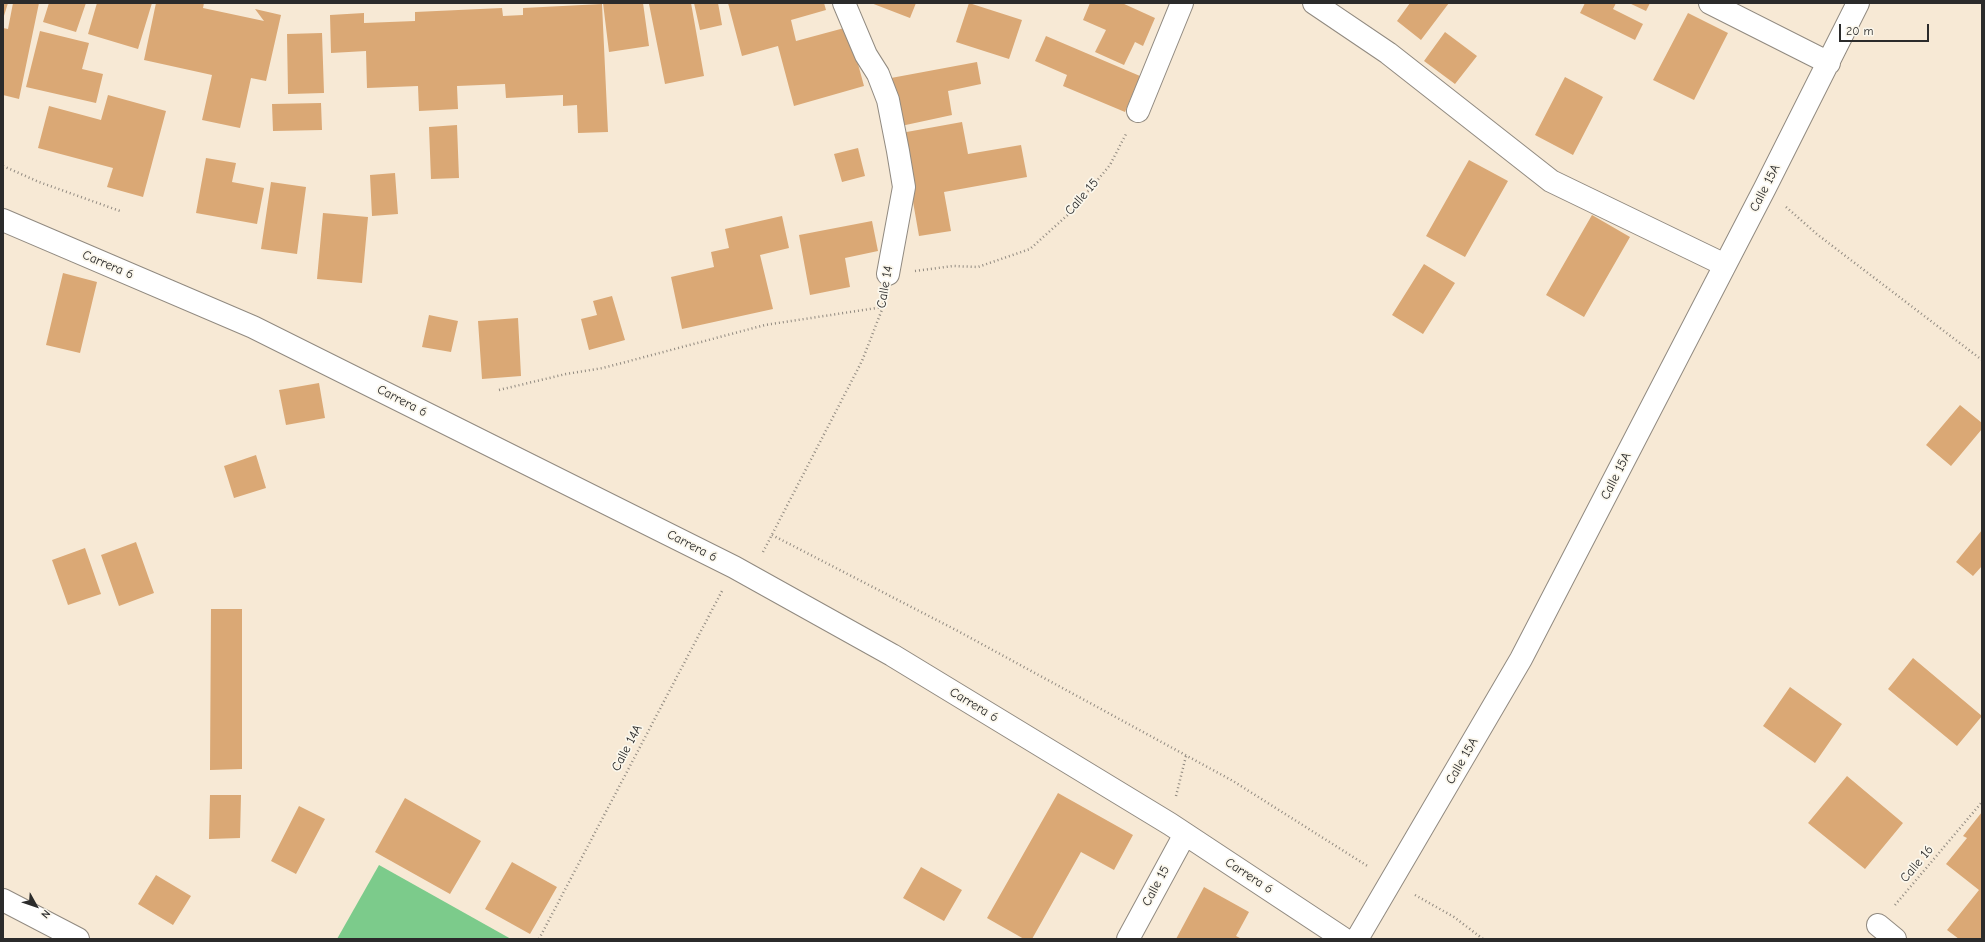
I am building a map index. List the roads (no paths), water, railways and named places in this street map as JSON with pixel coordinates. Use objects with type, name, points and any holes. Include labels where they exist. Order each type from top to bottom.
[{"type":"street","name":"Calle 14","points":[[844,3],[866,55],[878,74],[888,100],[904,187],[888,274]]},
{"type":"street","points":[[1138,111],[1182,3]]},
{"type":"street","points":[[1314,3],[1388,53],[1551,181],[1725,265]]},
{"type":"street","points":[[1710,3],[1829,63]]},
{"type":"street","name":"Calle 15A","points":[[1357,939],[1521,659],[1765,188],[1858,3]]},
{"type":"street","name":"Carrera 6","points":[[3,220],[253,327],[742,572],[892,655],[1177,829],[1344,939]]},
{"type":"street","name":"Calle 15","points":[[1128,939],[1177,829]]},
{"type":"street","points":[[3,900],[78,939]]},
{"type":"street","points":[[1878,925],[1895,939]]}]
